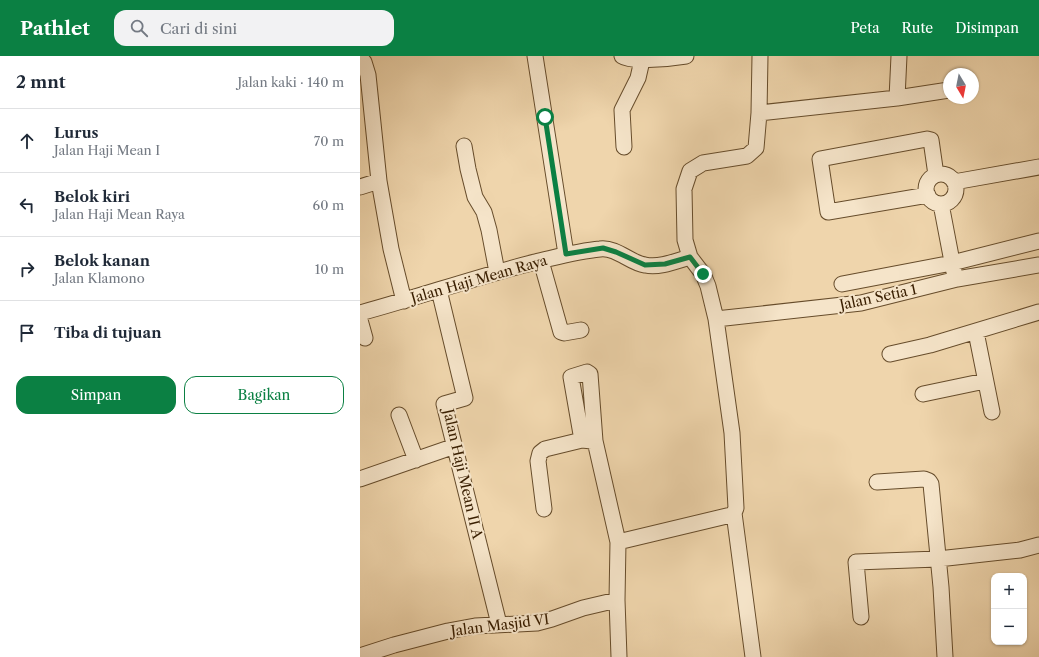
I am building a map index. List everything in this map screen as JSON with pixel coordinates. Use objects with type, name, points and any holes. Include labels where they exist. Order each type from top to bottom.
[{"type":"street","points":[[535,56],[566,254]]},
{"type":"street","points":[[622,56],[625,58],[686,56]]},
{"type":"street","points":[[754,657],[734,513],[736,502],[732,433],[716,319],[708,286],[703,274],[690,257],[685,240],[684,189],[690,171],[703,163],[747,156],[756,148],[759,114],[760,56]]},
{"type":"street","points":[[897,98],[899,56]]},
{"type":"street","points":[[624,147],[621,116],[622,110],[638,78],[643,58]]},
{"type":"street","points":[[362,59],[368,76],[379,181],[391,250],[404,301]]},
{"type":"street","points":[[759,114],[897,98],[943,91]]},
{"type":"street","points":[[928,195],[828,212],[820,159],[927,139],[931,140],[936,175]]},
{"type":"street","points":[[464,146],[475,197],[484,212],[489,230],[497,272]]},
{"type":"street","points":[[954,182],[1039,167]]},
{"type":"street","points":[[936,175],[946,175],[954,182],[956,189],[954,197],[948,202],[941,204],[935,202],[928,195],[926,189],[928,183],[931,178],[936,175]]},
{"type":"street","points":[[360,187],[379,181]]},
{"type":"street","points":[[941,204],[953,270],[957,279]]},
{"type":"street","points":[[842,284],[952,263],[1039,241]]},
{"type":"street","name":"Jalan Haji Mean Raya","points":[[360,313],[497,272],[566,254],[603,248],[645,265],[665,264],[690,257]]},
{"type":"street","points":[[541,261],[561,332],[564,333],[581,330]]},
{"type":"street","name":"Jalan Setia 1","points":[[716,319],[861,303],[957,279],[1039,265]]},
{"type":"street","name":"Jalan Haji Mean II A","points":[[439,290],[465,398],[444,404],[499,624]]},
{"type":"street","points":[[890,354],[930,345],[1038,314]]},
{"type":"street","points":[[360,320],[365,338]]},
{"type":"street","points":[[976,332],[992,412]]},
{"type":"street","points":[[923,394],[985,381]]},
{"type":"street","points":[[399,415],[416,460]]},
{"type":"street","points":[[544,509],[538,461],[540,453],[545,449],[589,440],[618,542],[617,600],[619,657]]},
{"type":"street","points":[[360,479],[455,446]]},
{"type":"street","points":[[877,482],[924,479],[929,481],[931,484],[945,657]]},
{"type":"street","points":[[618,542],[731,515],[734,513]]},
{"type":"street","points":[[861,617],[856,562],[938,559],[1020,550],[1039,546]]},
{"type":"street","name":"Jalan Masjid VI","points":[[360,656],[396,651],[448,631],[499,624],[537,622],[552,619],[583,608],[617,600]]},
{"type":"route","points":[[545,117],[566,254],[603,248],[645,265],[665,264],[690,257],[703,274]]}]
